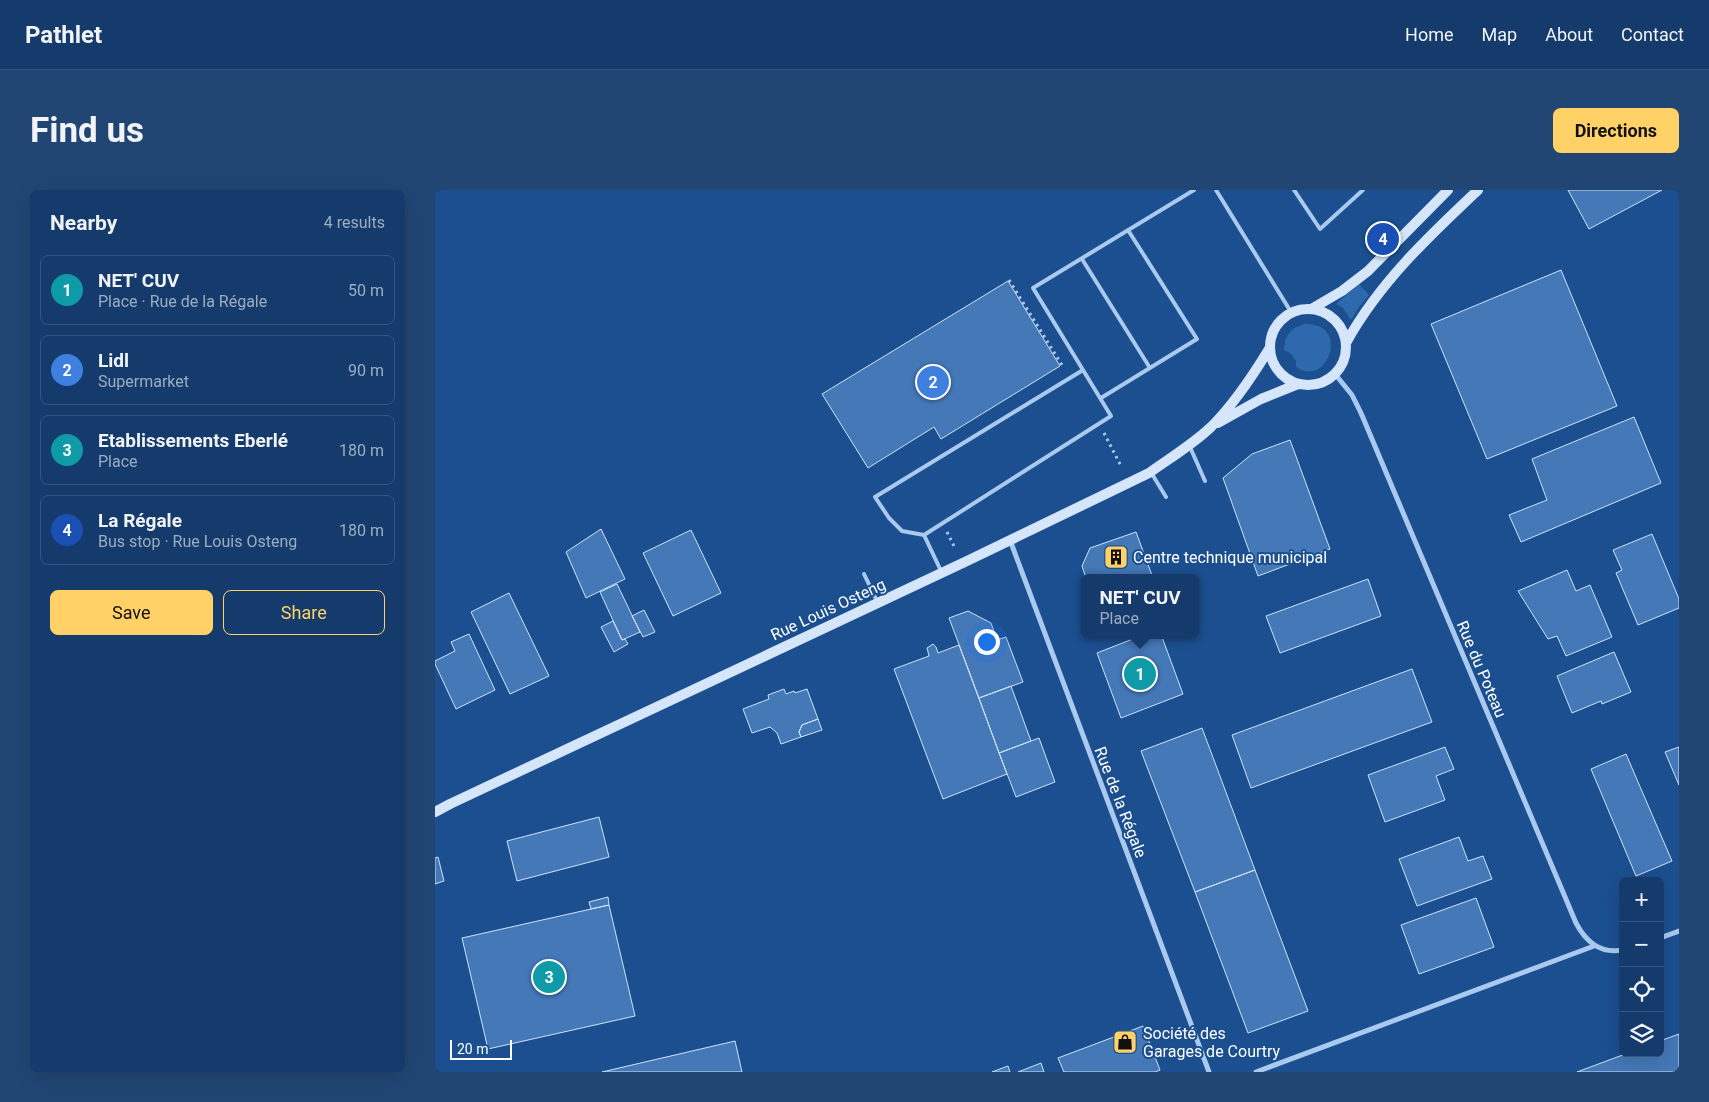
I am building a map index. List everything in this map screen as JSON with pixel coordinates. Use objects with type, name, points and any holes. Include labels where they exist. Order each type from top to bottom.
[{"type":"street","points":[[1313,308],[1342,291],[1367,271],[1449,190]]},
{"type":"street","points":[[1346,343],[1365,310],[1383,286],[1478,190]]},
{"type":"street","points":[[1302,308],[1313,308],[1325,312],[1335,319],[1341,328],[1346,343],[1346,351],[1343,364],[1335,374],[1324,382],[1311,385],[1298,384],[1287,379],[1278,371],[1272,361],[1269,349],[1270,337],[1274,327],[1281,318],[1302,308]]},
{"type":"street","name":"Rue Louis Osteng","points":[[1211,427],[1248,383],[1269,349]]},
{"type":"street","name":"Rue du Poteau","points":[[1335,374],[1352,395],[1361,412],[1576,924],[1586,940],[1594,946]]},
{"type":"street","name":"Rue Louis Osteng","points":[[435,812],[1151,472],[1211,427],[1261,399],[1298,384]]},
{"type":"street","name":"Rue de la Régale","points":[[1010,540],[1209,1072]]},
{"type":"street","name":"Rue Louis Osteng","points":[[435,807],[450,804]]},
{"type":"street","points":[[1664,937],[1679,931]]},
{"type":"street","points":[[1256,1072],[1594,946],[1609,950],[1619,950]]},
{"type":"lane","points":[[1083,370],[875,497],[889,518],[901,531],[924,535],[1111,416],[1101,398],[1033,288],[1194,190]]},
{"type":"lane","points":[[1217,190],[1291,312]]},
{"type":"lane","points":[[1294,190],[1319,230],[1363,190]]},
{"type":"lane","points":[[1101,398],[1197,339],[1128,230]]},
{"type":"lane","points":[[1082,259],[1150,368]]},
{"type":"lane","points":[[1189,445],[1205,481]]},
{"type":"lane","points":[[1151,472],[1165,497]]},
{"type":"lane","points":[[924,535],[942,572]]},
{"type":"lane","points":[[864,574],[878,602]]},
{"type":"path","points":[[1009,280],[1062,366],[1065,364]]},
{"type":"path","points":[[1102,431],[1121,466]]},
{"type":"path","points":[[943,523],[954,546]]},
{"type":"shaded area","points":[[1359,284],[1369,295],[1351,320],[1343,308],[1336,304]]},
{"type":"shaded area","points":[[1305,324],[1319,326],[1327,333],[1331,343],[1330,353],[1325,363],[1317,369],[1307,371],[1296,367],[1296,361],[1290,353],[1284,350],[1285,340],[1289,333],[1296,327]]},
{"type":"building","points":[[1568,190],[1662,190],[1589,229]]},
{"type":"building","points":[[1561,270],[1617,406],[1487,459],[1431,324]]},
{"type":"building","points":[[1008,281],[1060,366],[941,439],[934,427],[868,468],[822,394]]},
{"type":"building","points":[[1634,417],[1661,483],[1521,542],[1509,515],[1547,500],[1532,459]]},
{"type":"building","points":[[1290,440],[1330,549],[1258,576],[1223,478],[1252,454]]},
{"type":"building","points":[[601,529],[625,579],[586,598],[566,552]]},
{"type":"building","points":[[691,530],[721,593],[673,616],[643,553]]},
{"type":"building","name":"Centre technique municipal","points":[[1136,532],[1152,574],[1085,574],[1082,566],[1090,548]]},
{"type":"building","points":[[1652,534],[1679,599],[1679,608],[1638,625],[1616,573],[1622,570],[1613,550]]},
{"type":"building","points":[[1567,570],[1576,591],[1590,585],[1612,637],[1566,656],[1557,636],[1548,639],[1518,591]]},
{"type":"building","points":[[1368,579],[1381,616],[1280,653],[1266,616]]},
{"type":"building","points":[[617,584],[640,632],[622,640],[600,592]]},
{"type":"building","points":[[509,593],[549,676],[510,694],[471,612]]},
{"type":"building","points":[[644,610],[655,632],[643,637],[632,616]]},
{"type":"building","points":[[968,611],[991,623],[997,640],[1006,637],[1023,682],[979,698],[949,618]]},
{"type":"building","points":[[613,621],[622,640],[625,639],[628,644],[614,652],[601,627]]},
{"type":"building","points":[[469,634],[495,690],[456,709],[435,661],[455,651],[451,642]]},
{"type":"building","points":[[1133,639],[1163,639],[1183,694],[1121,718],[1097,653]]},
{"type":"building","points":[[933,644],[938,653],[959,645],[1007,774],[943,799],[894,669],[929,656],[927,648]]},
{"type":"building","points":[[1614,652],[1631,692],[1602,704],[1601,701],[1572,713],[1557,676]]},
{"type":"building","points":[[1412,669],[1432,722],[1251,788],[1232,735]]},
{"type":"building","points":[[1011,686],[1031,741],[999,753],[979,698]]},
{"type":"building","points":[[784,689],[786,694],[807,689],[818,719],[802,725],[799,732],[801,737],[781,744],[777,733],[770,727],[752,733],[743,709],[769,699],[768,695]]},
{"type":"building","points":[[818,719],[822,730],[801,737],[799,732],[802,725]]},
{"type":"building","points":[[1202,728],[1255,870],[1195,892],[1141,751]]},
{"type":"building","points":[[1039,738],[1055,782],[1016,797],[999,753]]},
{"type":"building","points":[[1445,747],[1454,769],[1436,776],[1445,800],[1385,822],[1368,775]]},
{"type":"building","points":[[1679,747],[1679,785],[1665,752]]},
{"type":"building","points":[[1626,754],[1672,861],[1636,876],[1591,769]]},
{"type":"building","points":[[599,817],[609,857],[517,881],[507,841]]},
{"type":"building","points":[[1459,837],[1468,861],[1483,856],[1492,879],[1417,906],[1399,859]]},
{"type":"building","points":[[438,857],[444,881],[435,884],[435,858]]},
{"type":"building","points":[[1255,870],[1308,1011],[1248,1033],[1195,892]]},
{"type":"building","points":[[608,897],[609,905],[591,909],[589,902]]},
{"type":"building","points":[[1476,898],[1494,947],[1419,974],[1401,925]]},
{"type":"building","points":[[609,905],[635,1016],[488,1049],[462,938]]},
{"type":"building","name":"Société des Garages de Courtry","points":[[1143,1026],[1160,1070],[1155,1072],[1064,1072],[1058,1058]]},
{"type":"building","points":[[1679,1034],[1679,1072],[1577,1072],[1619,1056],[1664,1057],[1664,1040]]},
{"type":"building","points":[[735,1041],[742,1072],[602,1072]]},
{"type":"building","points":[[1041,1063],[1044,1072],[1018,1072]]},
{"type":"building","points":[[1008,1066],[1010,1072],[992,1072]]},
{"type":"place","name":"La Régale","points":[[1383,239]]},
{"type":"place","name":"Lidl","points":[[933,382]]},
{"type":"place","name":"Centre technique municipal","points":[[1116,557]]},
{"type":"place","name":"NET' CUV","points":[[1140,674]]},
{"type":"place","name":"Etablissements Eberlé","points":[[549,977]]},
{"type":"place","name":"Société des Garages de Courtry","points":[[1125,1042]]}]
